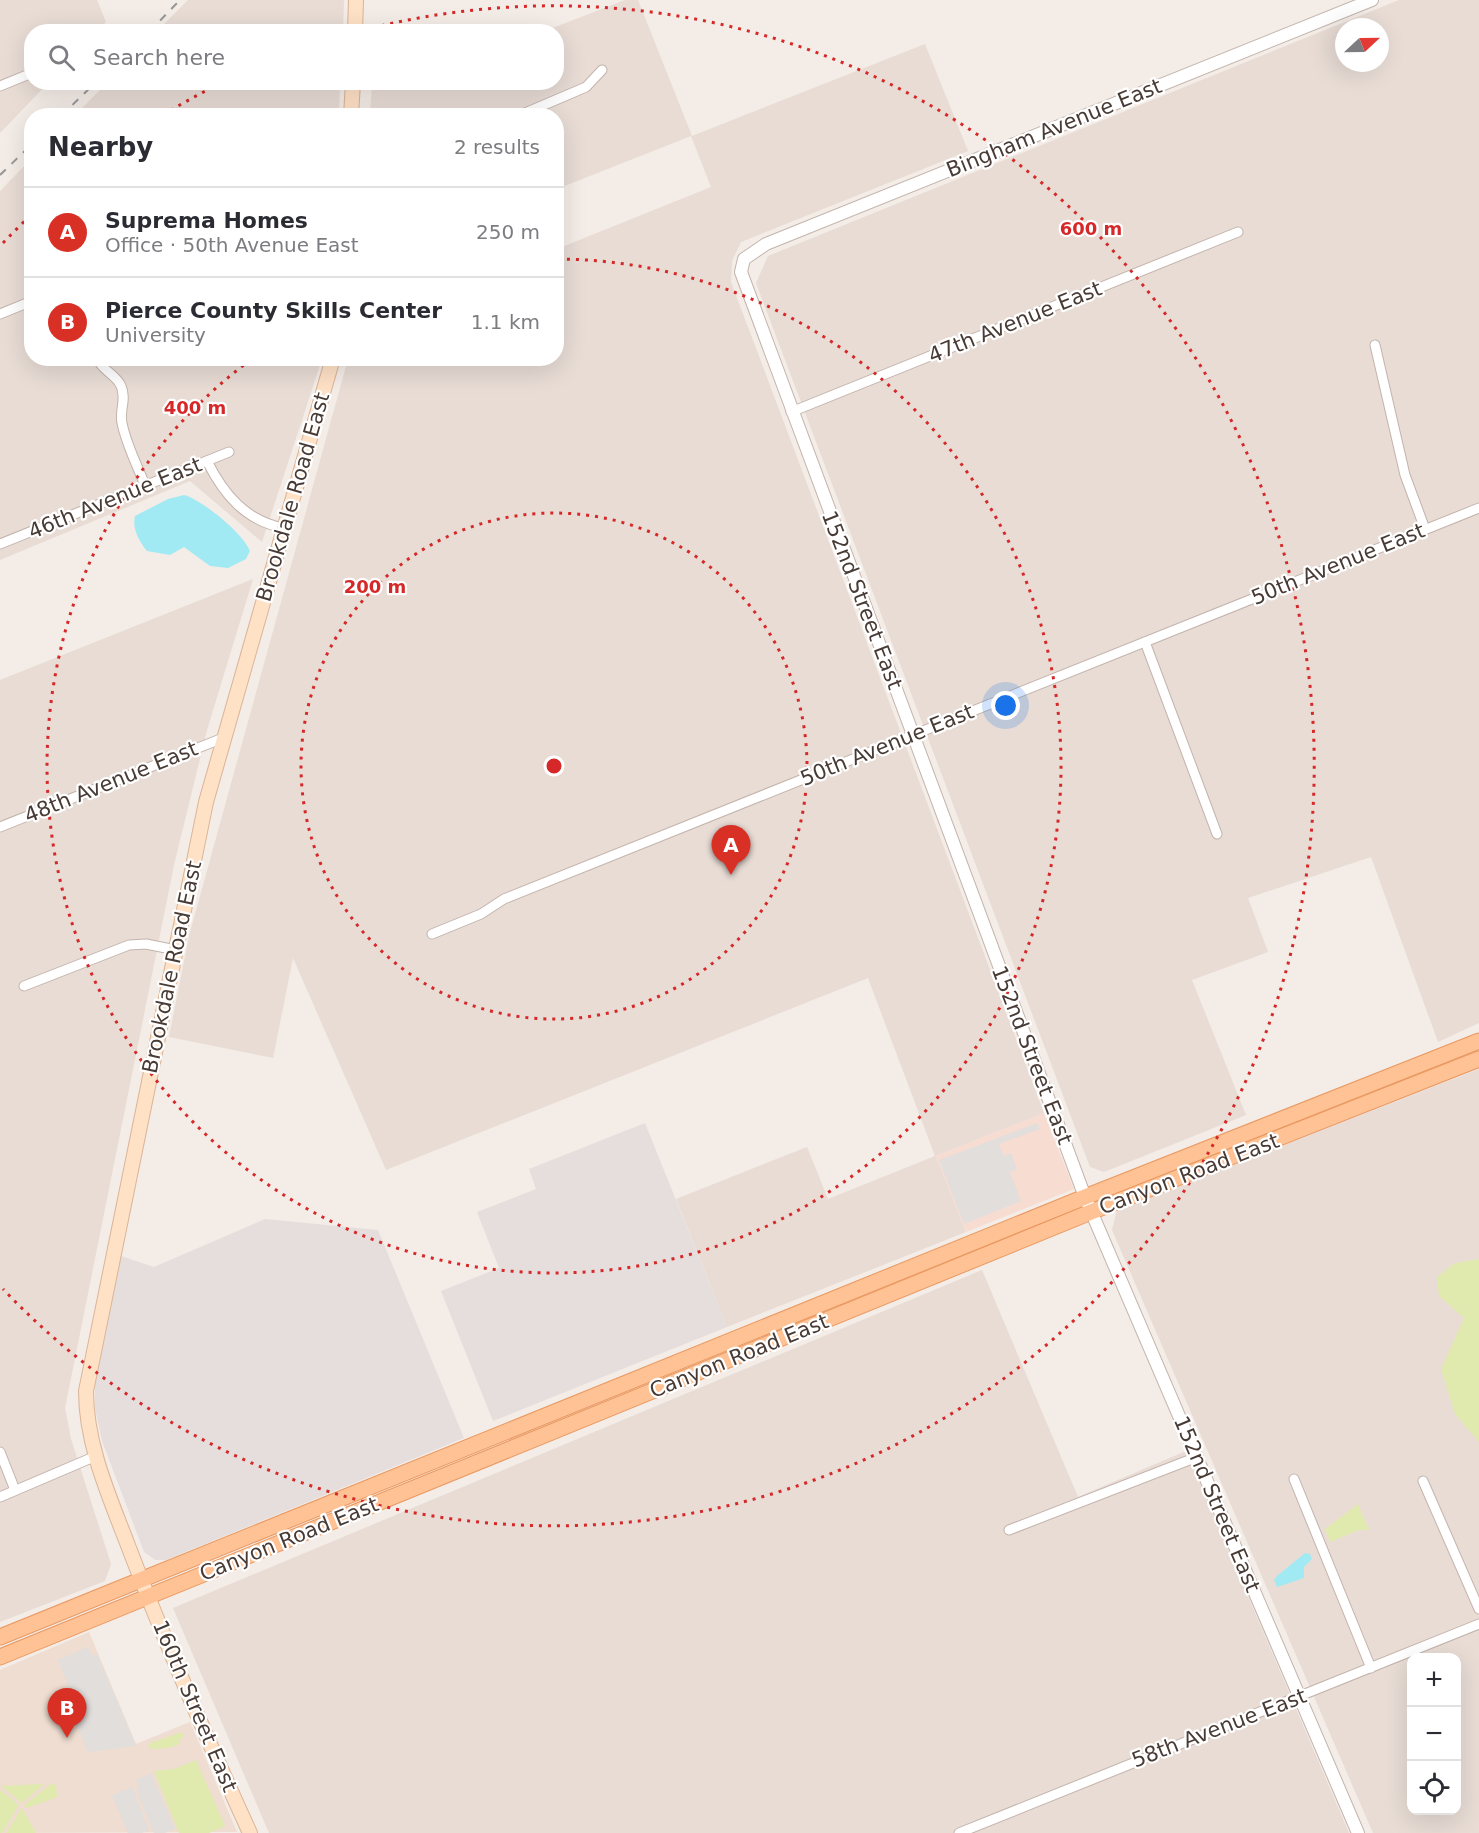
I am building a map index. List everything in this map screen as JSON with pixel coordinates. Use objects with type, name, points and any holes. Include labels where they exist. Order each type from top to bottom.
[{"type":"main road","points":[[355,24],[356,0]]},
{"type":"main road","points":[[351,108],[353,90]]},
{"type":"main road","name":"Brookdale Road East","points":[[141,1579],[96,1456],[87,1417],[87,1376],[223,738],[331,366]]},
{"type":"main road","name":"Canyon Road East","points":[[0,1657],[1479,1041]]},
{"type":"main road","points":[[1474,1061],[1469,1056],[1479,1050]]},
{"type":"main road","name":"Canyon Road East","points":[[0,1637],[1088,1204],[1474,1061]]},
{"type":"main road","name":"160th Street East","points":[[141,1579],[250,1833]]},
{"type":"street","name":"Bingham Avenue East","points":[[742,263],[751,252],[766,244],[1371,0]]},
{"type":"street","points":[[537,108],[586,87],[602,70]]},
{"type":"street","points":[[0,86],[24,76]]},
{"type":"street","name":"47th Avenue East","points":[[791,412],[1238,232]]},
{"type":"street","name":"152nd Street East","points":[[742,263],[742,280],[1088,1204],[1358,1833]]},
{"type":"street","points":[[0,314],[24,305]]},
{"type":"street","points":[[1375,345],[1405,475],[1425,530]]},
{"type":"street","points":[[101,366],[119,381],[122,388],[125,398],[122,423],[145,486]]},
{"type":"street","name":"46th Avenue East","points":[[0,544],[229,452]]},
{"type":"street","points":[[207,461],[228,496],[246,513],[264,523],[284,528]]},
{"type":"street","name":"50th Avenue East","points":[[432,934],[481,914],[504,898],[1479,508]]},
{"type":"street","points":[[1145,642],[1217,834]]},
{"type":"street","name":"48th Avenue East","points":[[0,827],[223,738]]},
{"type":"street","points":[[24,986],[129,945],[146,944],[176,950]]},
{"type":"street","points":[[0,1452],[15,1490]]},
{"type":"street","points":[[0,1497],[96,1456]]},
{"type":"street","points":[[1009,1530],[1197,1457]]},
{"type":"street","points":[[1294,1479],[1371,1668]]},
{"type":"street","points":[[1423,1481],[1479,1609]]},
{"type":"street","name":"58th Avenue East","points":[[959,1833],[1479,1624]]},
{"type":"shaded area","points":[[0,0],[97,0],[106,22],[104,24],[24,24],[24,90],[41,90],[0,133]]},
{"type":"shaded area","points":[[188,0],[344,0],[343,24],[164,24]]},
{"type":"shaded area","points":[[625,0],[638,0],[692,136],[925,44],[968,151],[741,242],[732,261],[731,282],[1044,1113],[936,1156],[966,1232],[727,1327],[676,1199],[807,1147],[828,1199],[935,1156],[868,978],[386,1170],[293,958],[273,1058],[169,1037],[189,936],[346,366],[564,366],[564,246],[711,187],[691,136],[564,186],[564,108],[370,108],[372,90],[564,90],[563,24]]},
{"type":"shaded area","points":[[1399,0],[1479,0],[1479,1023],[1438,1042],[1371,857],[1248,898],[1268,952],[1192,980],[1246,1115],[1104,1172],[1090,1167],[756,283],[768,256],[1335,26],[1335,72],[1389,72],[1389,18],[1355,18]]},
{"type":"shaded area","points":[[100,90],[340,90],[339,108],[82,108]]},
{"type":"shaded area","points":[[24,166],[24,366],[320,366],[262,542],[190,481],[0,560],[0,191]]},
{"type":"shaded area","points":[[253,579],[207,730],[174,865],[65,1408],[71,1439],[111,1564],[105,1581],[0,1622],[0,680]]},
{"type":"shaded area","points":[[1479,1069],[1479,1833],[1373,1833],[1112,1230],[1117,1210]]},
{"type":"shaded area","points":[[1044,1113],[1074,1189],[966,1232],[936,1156]]},
{"type":"shaded area","points":[[645,1123],[727,1327],[493,1421],[441,1291],[499,1268],[477,1212],[536,1189],[529,1169]]},
{"type":"shaded area","points":[[1037,1123],[1040,1129],[999,1144],[1004,1156],[1011,1153],[1017,1170],[1010,1172],[1021,1201],[964,1224],[939,1160]]},
{"type":"shaded area","points":[[265,1219],[378,1230],[464,1438],[166,1560],[155,1560],[144,1552],[102,1441],[95,1408],[95,1379],[121,1256],[154,1267]]},
{"type":"shaded area","points":[[982,1270],[1078,1497],[1186,1451],[1349,1833],[269,1833],[173,1608]]},
{"type":"shaded area","points":[[89,1632],[136,1744],[190,1722],[237,1832],[0,1833],[0,1670]]},
{"type":"shaded area","points":[[88,1647],[92,1656],[97,1654],[136,1746],[88,1752],[64,1693],[70,1690],[58,1660]]},
{"type":"shaded area","points":[[151,1773],[175,1829],[165,1833],[154,1833],[136,1790],[139,1788],[136,1780]]},
{"type":"shaded area","points":[[132,1787],[149,1830],[142,1833],[128,1833],[112,1795]]},
{"type":"green space","points":[[1479,1259],[1479,1442],[1455,1414],[1441,1369],[1464,1318],[1439,1296],[1437,1277],[1455,1263]]},
{"type":"green space","points":[[1358,1504],[1369,1530],[1359,1530],[1330,1542],[1325,1529]]},
{"type":"green space","points":[[182,1732],[184,1737],[179,1739],[180,1744],[168,1748],[150,1749],[148,1744]]},
{"type":"green space","points":[[196,1760],[225,1826],[209,1833],[179,1833],[154,1771],[174,1769]]},
{"type":"green space","points":[[44,1784],[22,1803],[1,1786]]},
{"type":"green space","points":[[51,1784],[56,1784],[57,1797],[27,1808],[24,1805]]},
{"type":"green space","points":[[0,1790],[19,1805],[2,1833],[0,1833]]},
{"type":"green space","points":[[22,1808],[36,1833],[6,1833]]},
{"type":"water","points":[[184,495],[211,510],[239,535],[250,551],[246,559],[228,568],[210,566],[184,547],[170,555],[147,551],[137,535],[134,526],[135,516],[168,499]]},
{"type":"water","points":[[1305,1553],[1310,1554],[1312,1559],[1304,1567],[1304,1578],[1277,1587],[1274,1580],[1277,1576]]},
{"type":"railway","points":[[157,24],[180,0]]},
{"type":"railway","points":[[69,108],[88,90]]},
{"type":"railway","points":[[0,175],[24,152]]},
{"type":"place","name":"Suprema Homes","points":[[731,875]]},
{"type":"place","name":"Pierce County Skills Center","points":[[67,1738]]}]
